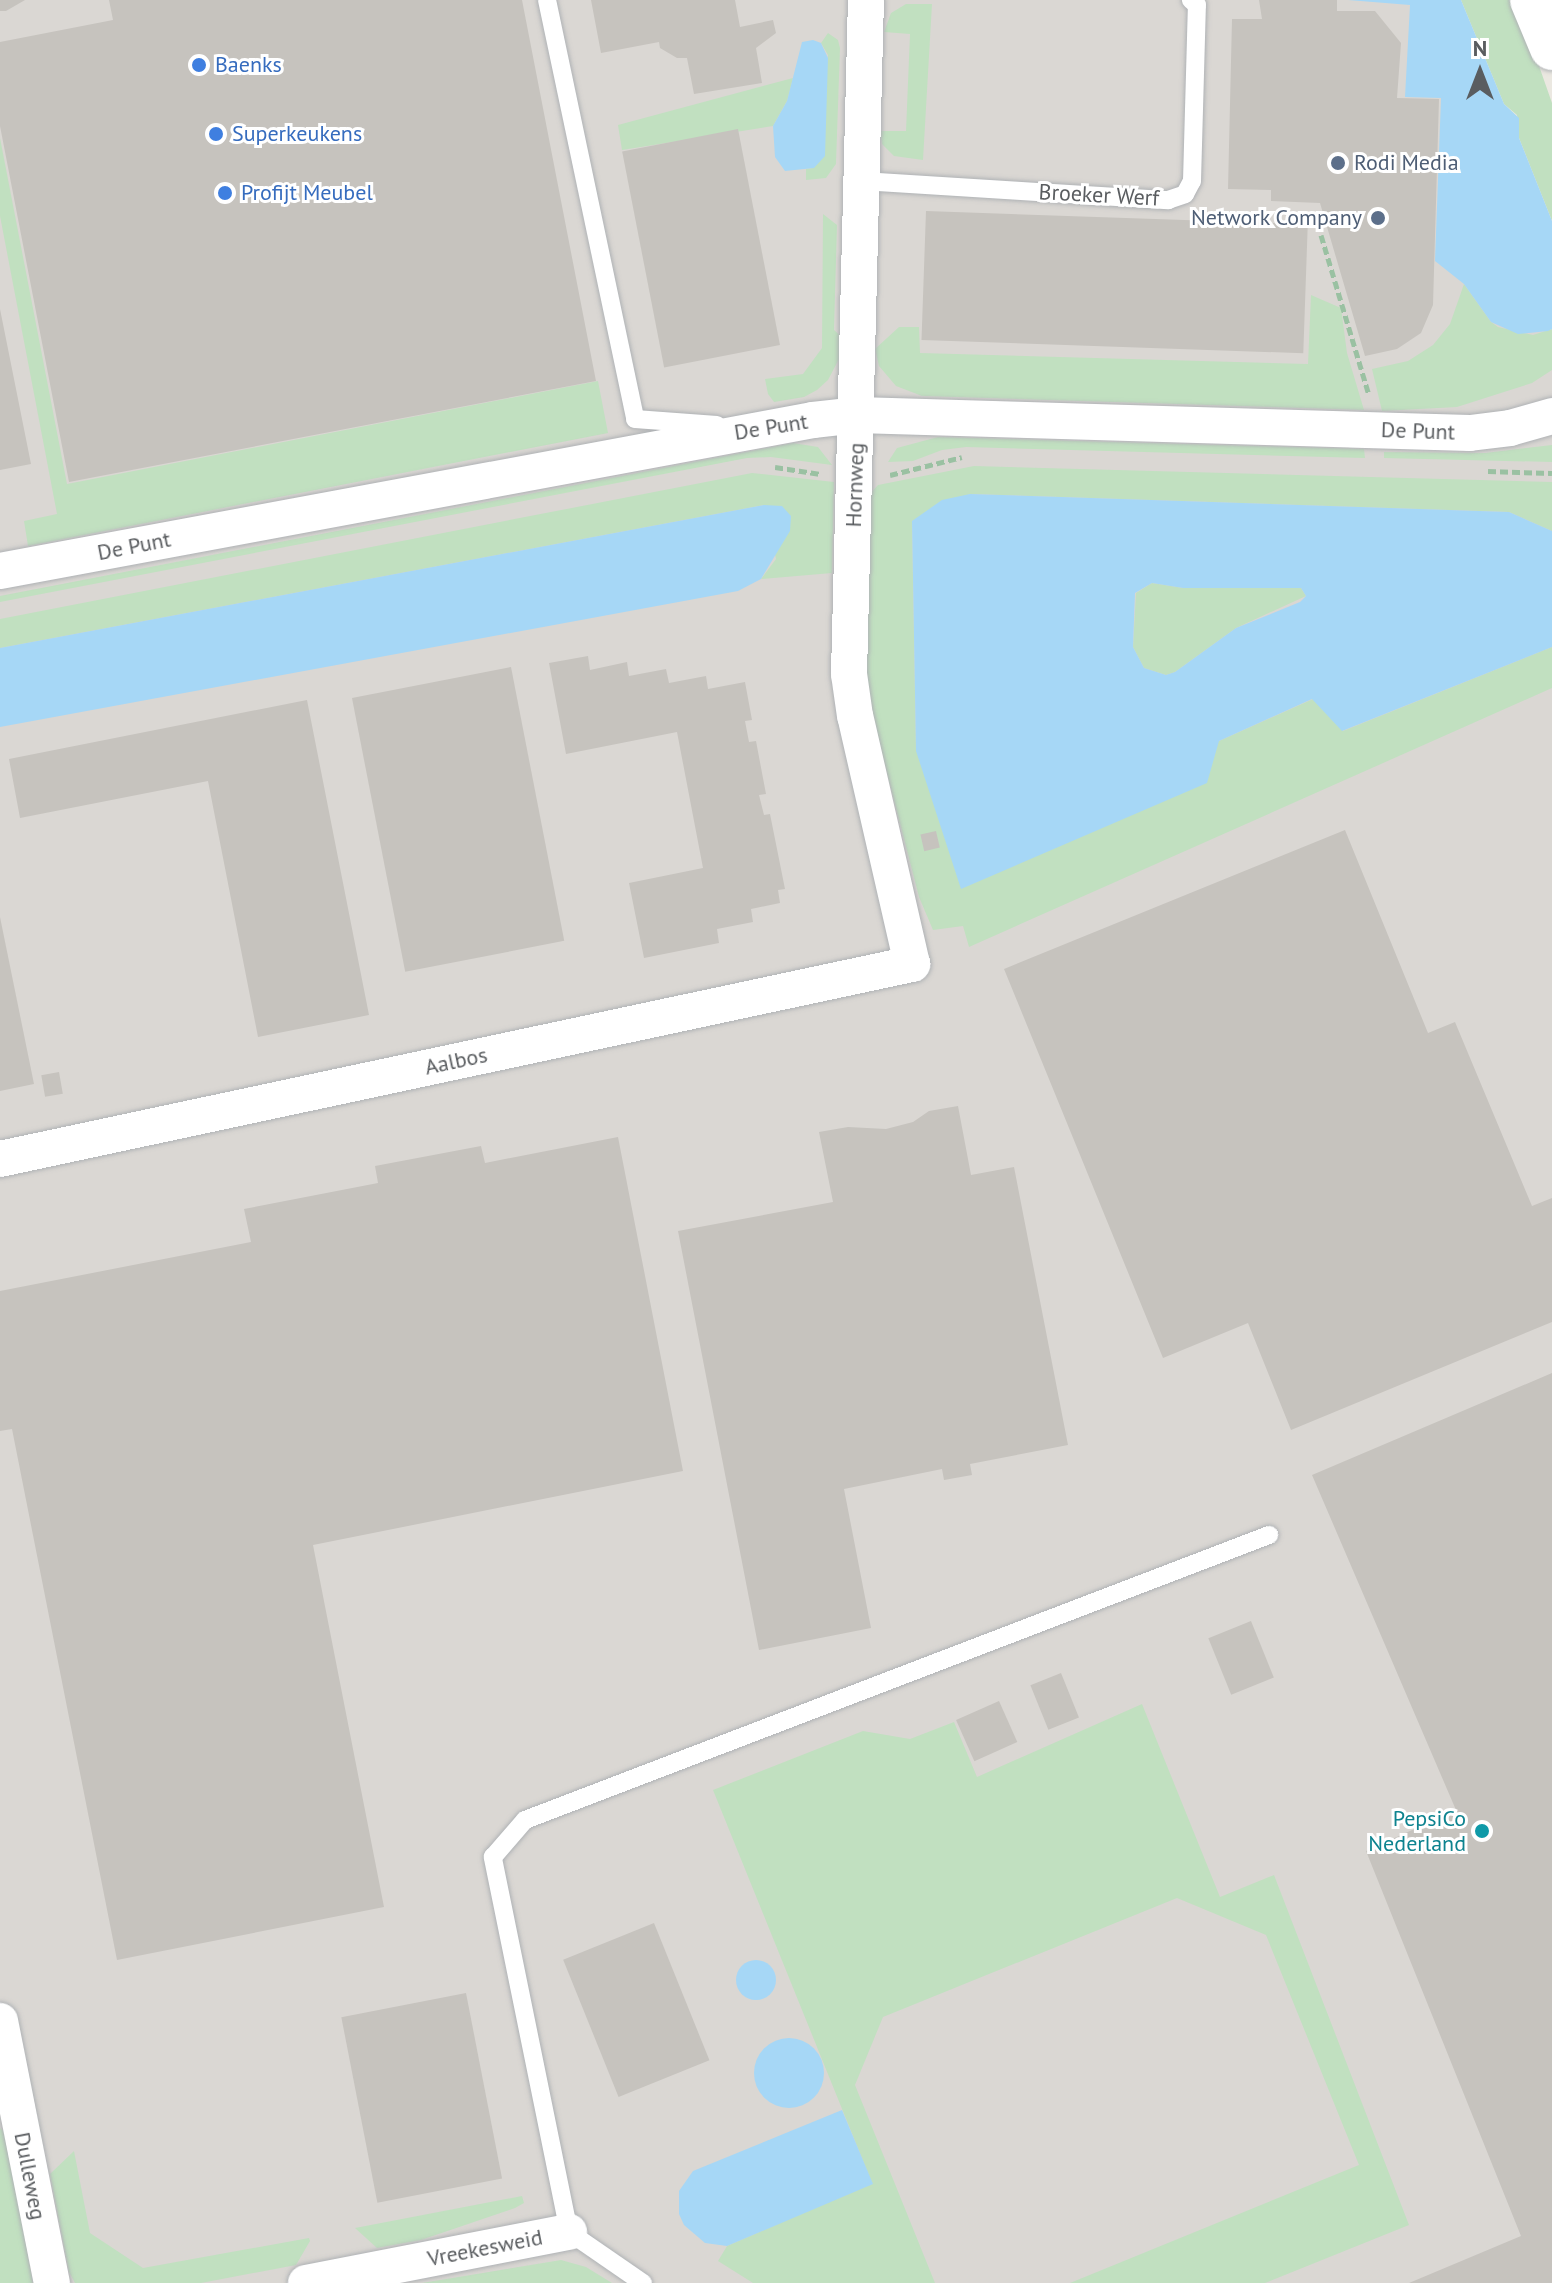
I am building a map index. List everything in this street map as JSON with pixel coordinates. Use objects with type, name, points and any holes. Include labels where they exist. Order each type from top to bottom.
[{"type":"street","name":"Hornweg","points":[[866,0],[849,674],[855,716],[912,964]]},
{"type":"street","points":[[1532,0],[1552,48]]},
{"type":"street","name":"De Punt","points":[[0,571],[756,428],[857,415],[1470,433],[1510,428],[1552,416]]},
{"type":"street","name":"Aalbos","points":[[0,1159],[912,964]]},
{"type":"street","name":"Dulleweg","points":[[0,2021],[52,2283]]},
{"type":"street","name":"Vreekesweid","points":[[306,2283],[569,2232]]},
{"type":"lane","points":[[547,0],[635,419],[756,428]]},
{"type":"lane","name":"Broeker Werf","points":[[862,181],[1168,200],[1185,194],[1192,181],[1197,5],[1191,0]]},
{"type":"lane","points":[[643,2283],[569,2232],[493,1857],[525,1820],[1269,1535]]},
{"type":"path","points":[[1321,235],[1355,342],[1375,429]]},
{"type":"shaded area","points":[[0,0],[1418,0],[1486,205],[1552,334],[1552,2283],[0,2283]]},
{"type":"green space","points":[[1461,0],[1516,0],[1552,103],[1552,221],[1519,138],[1517,115],[1504,104]]},
{"type":"green space","points":[[906,4],[932,4],[923,160],[894,156],[882,144],[880,131],[906,131],[910,34],[884,32],[891,13]]},
{"type":"green space","points":[[828,33],[838,40],[840,48],[836,164],[826,178],[806,180],[806,169],[813,168],[828,55],[821,43]]},
{"type":"green space","points":[[793,78],[787,101],[773,126],[622,150],[618,125]]},
{"type":"green space","points":[[0,138],[67,484],[598,381],[608,433],[28,546],[24,521],[57,514],[0,216]]},
{"type":"green space","points":[[823,214],[837,225],[834,330],[842,337],[839,359],[828,380],[817,390],[804,397],[774,402],[768,394],[765,379],[803,374],[822,348]]},
{"type":"green space","points":[[1464,284],[1498,327],[1533,335],[1552,329],[1552,370],[1532,383],[1457,407],[1382,411],[1372,369],[1408,361],[1433,345],[1450,324]]},
{"type":"green space","points":[[1311,295],[1341,308],[1347,353],[1364,410],[922,396],[896,386],[879,366],[875,349],[899,327],[919,327],[920,353],[1308,364]]},
{"type":"green space","points":[[938,437],[1364,449],[1365,458],[966,447],[942,450],[913,461],[888,462],[897,448]]},
{"type":"green space","points":[[793,443],[818,447],[832,465],[771,457],[747,458],[0,602],[0,596]]},
{"type":"green space","points":[[1552,445],[1552,462],[1384,458],[1384,452],[1485,453]]},
{"type":"green space","points":[[974,466],[1552,482],[1552,531],[1509,512],[970,494],[912,521],[916,751],[1219,741],[1313,699],[1343,731],[1552,647],[1552,688],[969,947],[963,926],[933,930],[919,897],[866,692],[869,495],[878,485]]},
{"type":"green space","points":[[752,473],[834,482],[832,573],[761,579],[776,559],[764,505],[0,648],[0,619]]},
{"type":"green space","points":[[1152,583],[1183,588],[1301,588],[1306,596],[1236,628],[1175,672],[1166,675],[1144,668],[1133,647],[1136,593]]},
{"type":"green space","points":[[1142,1704],[1220,1897],[1274,1875],[1409,2225],[1265,2283],[1070,2283],[1359,2165],[1266,1935],[1177,1898],[883,2017],[855,2085],[935,2283],[753,2283],[718,2261],[727,2246],[872,2183],[713,1790],[863,1731],[910,1739],[954,1722],[977,1777]]},
{"type":"green space","points":[[0,2128],[6,2133],[33,2283],[0,2283]]},
{"type":"green space","points":[[74,2151],[90,2233],[143,2268],[309,2238],[310,2241],[296,2265],[201,2283],[75,2283],[69,2272],[50,2174]]},
{"type":"green space","points":[[522,2196],[524,2203],[515,2208],[421,2240],[377,2248],[355,2228]]},
{"type":"green space","points":[[561,2260],[586,2267],[612,2283],[422,2283]]},
{"type":"water","points":[[1348,0],[1461,0],[1504,104],[1519,118],[1519,138],[1552,221],[1552,329],[1518,334],[1491,322],[1464,284],[1435,261],[1441,98],[1405,97],[1410,5]]},
{"type":"water","points":[[813,40],[821,43],[828,58],[825,156],[814,168],[785,171],[775,157],[773,126],[787,101],[802,42]]},
{"type":"water","points":[[970,494],[1509,512],[1552,531],[1552,647],[1342,731],[1312,699],[1219,741],[1207,783],[961,889],[916,751],[912,521],[942,500]],"holes":[[[1152,583],[1183,588],[1301,588],[1306,596],[1300,602],[1236,628],[1175,672],[1166,675],[1144,668],[1133,647],[1135,593]]]},
{"type":"water","points":[[764,505],[782,506],[791,516],[790,531],[761,579],[738,591],[0,727],[0,648]]},
{"type":"water","points":[[756,1960],[770,1966],[776,1980],[770,1994],[756,2000],[742,1994],[736,1980],[742,1966]]},
{"type":"water","points":[[782,2038],[796,2038],[818,2053],[824,2073],[822,2086],[814,2098],[796,2108],[782,2108],[760,2093],[754,2080],[754,2066],[769,2044]]},
{"type":"water","points":[[842,2110],[873,2184],[727,2246],[705,2243],[684,2225],[679,2214],[679,2191],[693,2171]]},
{"type":"building","points":[[0,0],[25,0],[6,11],[0,11]]},
{"type":"building","points":[[109,0],[522,0],[596,381],[69,482],[0,126],[0,42],[113,20]]},
{"type":"building","points":[[591,0],[735,0],[740,27],[773,20],[776,33],[756,48],[762,83],[694,94],[687,58],[677,58],[660,48],[659,42],[601,53]]},
{"type":"building","points":[[1259,0],[1337,0],[1337,11],[1375,11],[1401,43],[1397,98],[1439,99],[1433,305],[1421,333],[1397,349],[1365,356],[1320,203],[1271,201],[1271,190],[1228,189],[1232,19],[1262,19]]},
{"type":"building","points":[[738,129],[780,345],[664,367],[622,152]]},
{"type":"building","points":[[926,211],[1308,224],[1303,353],[921,340]]},
{"type":"building","points":[[0,309],[31,464],[0,470]]},
{"type":"building","points":[[588,656],[590,670],[627,662],[629,676],[666,669],[669,683],[706,676],[708,689],[745,682],[752,720],[745,721],[749,742],[756,741],[766,794],[759,795],[764,815],[770,814],[785,889],[778,890],[780,903],[751,909],[753,922],[717,929],[719,943],[644,958],[629,883],[703,868],[677,732],[566,754],[549,663]]},
{"type":"building","points":[[511,667],[564,941],[405,972],[352,698]]},
{"type":"building","points":[[307,700],[369,1015],[258,1037],[208,781],[20,818],[9,759]]},
{"type":"building","points":[[1345,830],[1428,1033],[1455,1022],[1532,1206],[1552,1198],[1552,1322],[1291,1430],[1248,1323],[1163,1358],[1004,969]]},
{"type":"building","points":[[936,831],[940,848],[924,851],[920,835]]},
{"type":"building","points":[[0,917],[34,1084],[0,1091]]},
{"type":"building","points":[[59,1072],[63,1094],[45,1097],[41,1075]]},
{"type":"building","points":[[958,1106],[971,1175],[1014,1167],[1068,1445],[970,1464],[972,1475],[944,1480],[942,1469],[844,1489],[871,1628],[759,1650],[678,1231],[833,1202],[819,1132],[848,1127],[886,1129],[913,1122],[929,1111]]},
{"type":"building","points":[[618,1137],[683,1471],[313,1545],[384,1907],[117,1960],[12,1429],[0,1431],[0,1291],[251,1242],[244,1209],[378,1183],[375,1166],[481,1146],[485,1163]]},
{"type":"building","name":"PepsiCo Nederland","points":[[1552,1373],[1552,2283],[1409,2283],[1521,2236],[1366,1851],[1456,1810],[1312,1475]]},
{"type":"building","points":[[1251,1621],[1274,1678],[1231,1695],[1208,1638]]},
{"type":"building","points":[[1061,1673],[1079,1718],[1048,1730],[1030,1685]]},
{"type":"building","points":[[999,1701],[1017,1742],[974,1761],[956,1720]]},
{"type":"building","points":[[654,1923],[709,2060],[619,2097],[563,1960]]},
{"type":"building","points":[[466,1993],[502,2179],[377,2203],[341,2017]]},
{"type":"place","name":"Baenks","points":[[199,65]]},
{"type":"place","name":"Superkeukens","points":[[216,134]]},
{"type":"place","name":"Rodi Media","points":[[1338,163]]},
{"type":"place","name":"Profijt Meubel","points":[[225,193]]},
{"type":"place","name":"Network Company","points":[[1378,218]]},
{"type":"place","name":"PepsiCo Nederland","points":[[1482,1831]]}]
